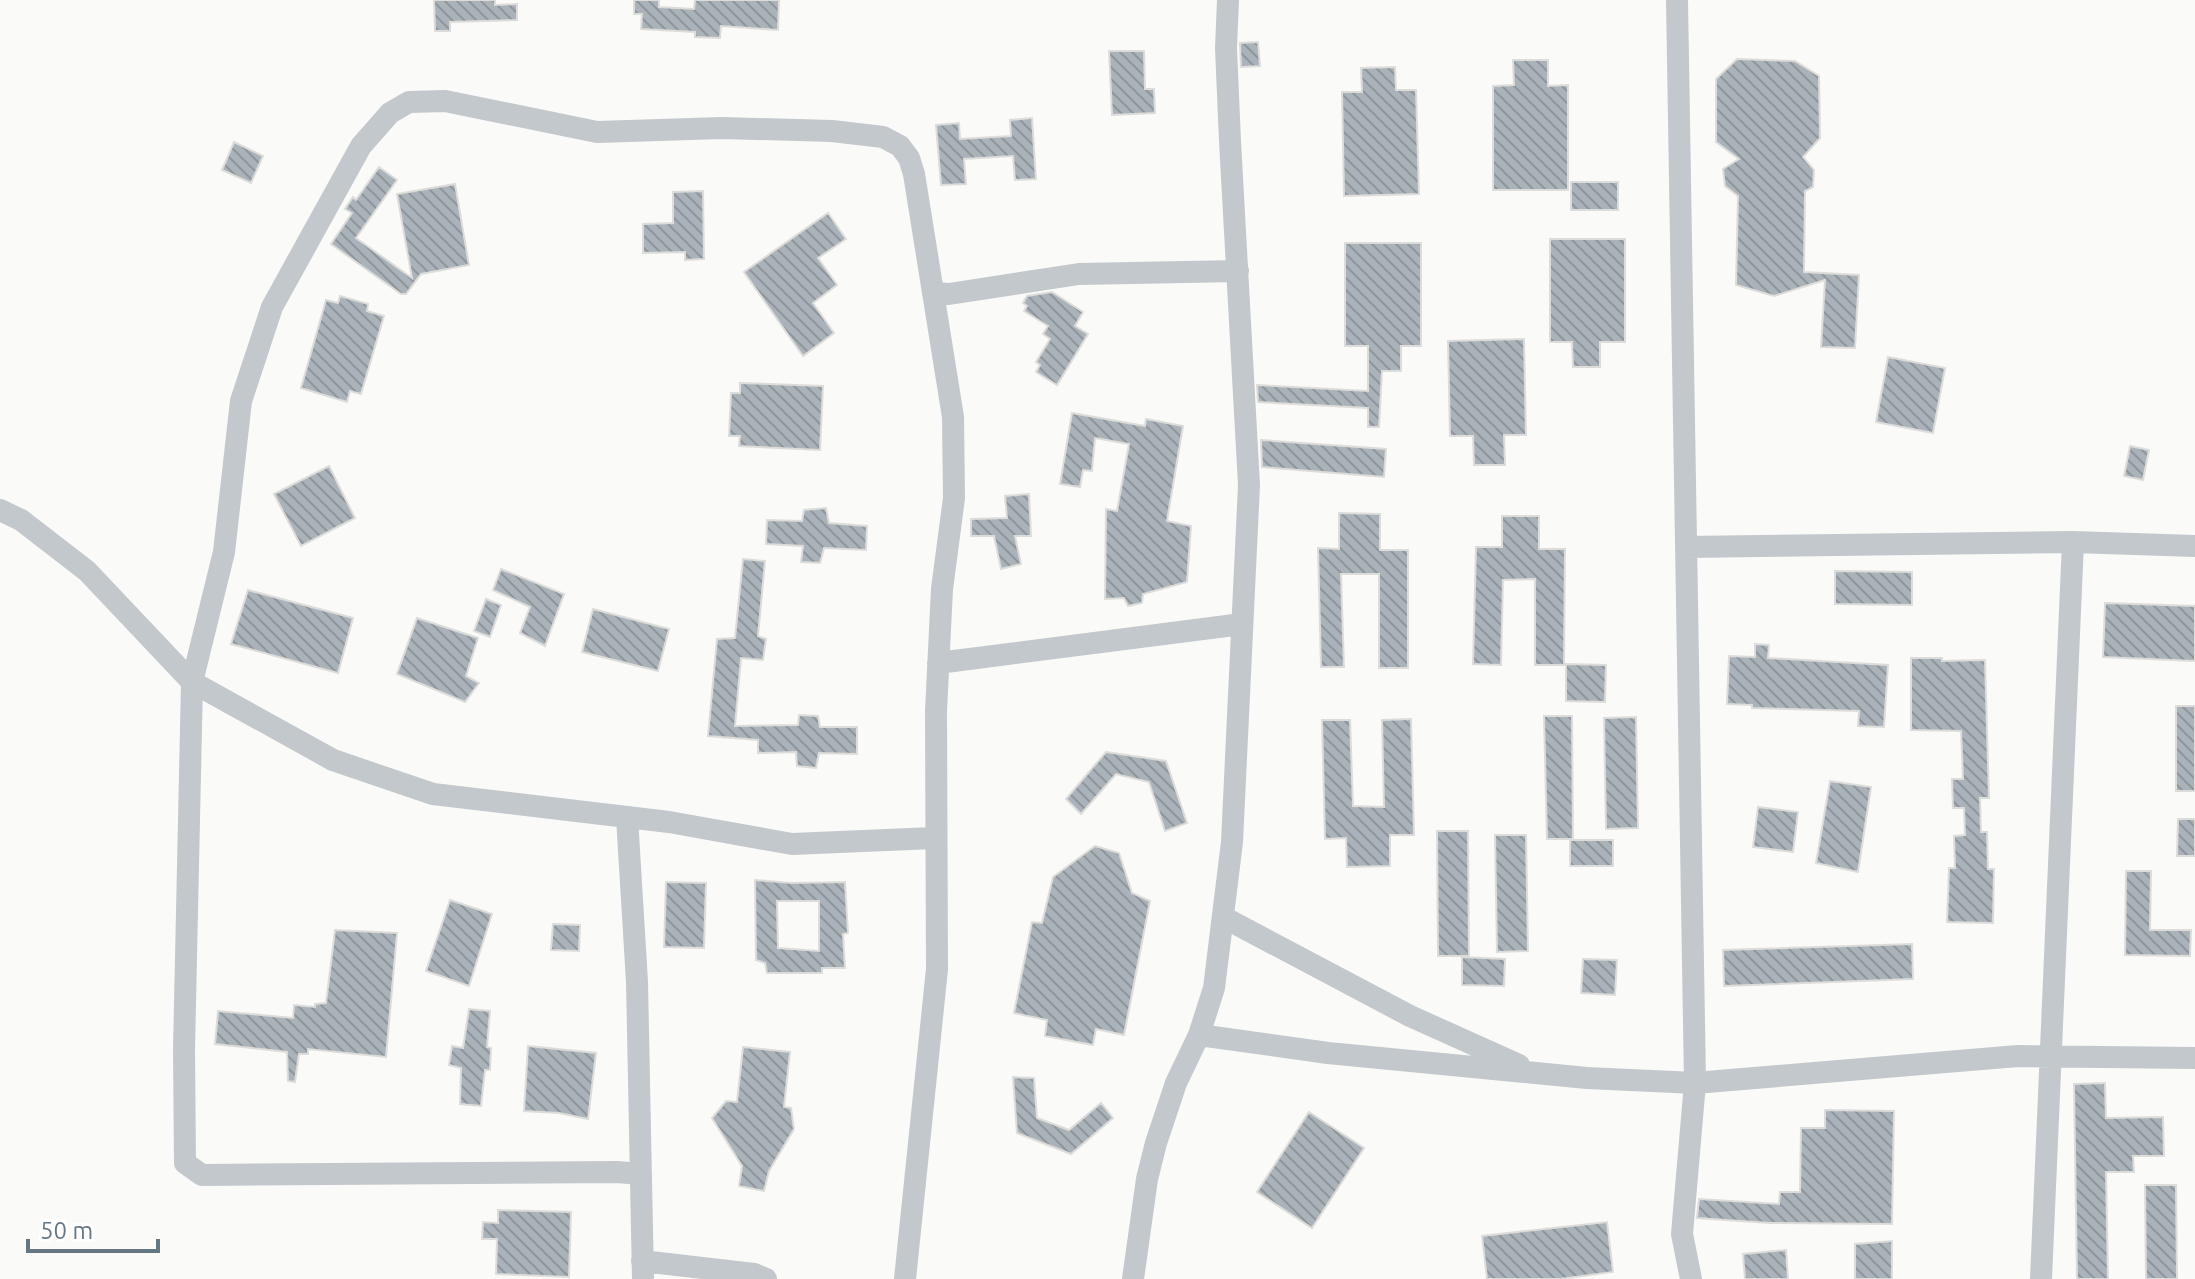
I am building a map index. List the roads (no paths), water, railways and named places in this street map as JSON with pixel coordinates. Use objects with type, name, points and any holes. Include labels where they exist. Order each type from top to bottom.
[{"type":"street","points":[[1133,1279],[1147,1179],[1156,1143],[1176,1083],[1199,1035],[1214,988],[1232,842],[1249,485],[1226,48],[1228,0]]},
{"type":"street","points":[[1677,0],[1695,1083],[1682,1234],[1691,1279]]},
{"type":"street","points":[[641,1174],[202,1175],[185,1163],[192,682],[224,552],[241,401],[272,307],[361,146],[390,113],[409,102],[445,101],[597,132],[722,128],[832,131],[883,137],[900,146],[909,158],[935,293],[953,417],[954,498],[942,589],[938,663],[934,838],[937,969],[905,1279]]},
{"type":"street","points":[[935,293],[949,294],[1079,274],[1238,271]]},
{"type":"street","points":[[0,510],[21,520],[87,571],[192,682],[333,760],[433,794],[627,817],[792,844],[934,838]]},
{"type":"street","points":[[1686,547],[2073,542],[2195,546]]},
{"type":"street","points":[[2041,1279],[2073,542]]},
{"type":"street","points":[[938,663],[1242,624]]},
{"type":"street","points":[[627,817],[637,982],[643,1270],[754,1274],[766,1279]]},
{"type":"street","points":[[1223,917],[1410,1016],[1537,1073]]},
{"type":"street","points":[[1199,1035],[1328,1053],[1537,1073],[1695,1083],[2051,1055],[2195,1058]]}]
